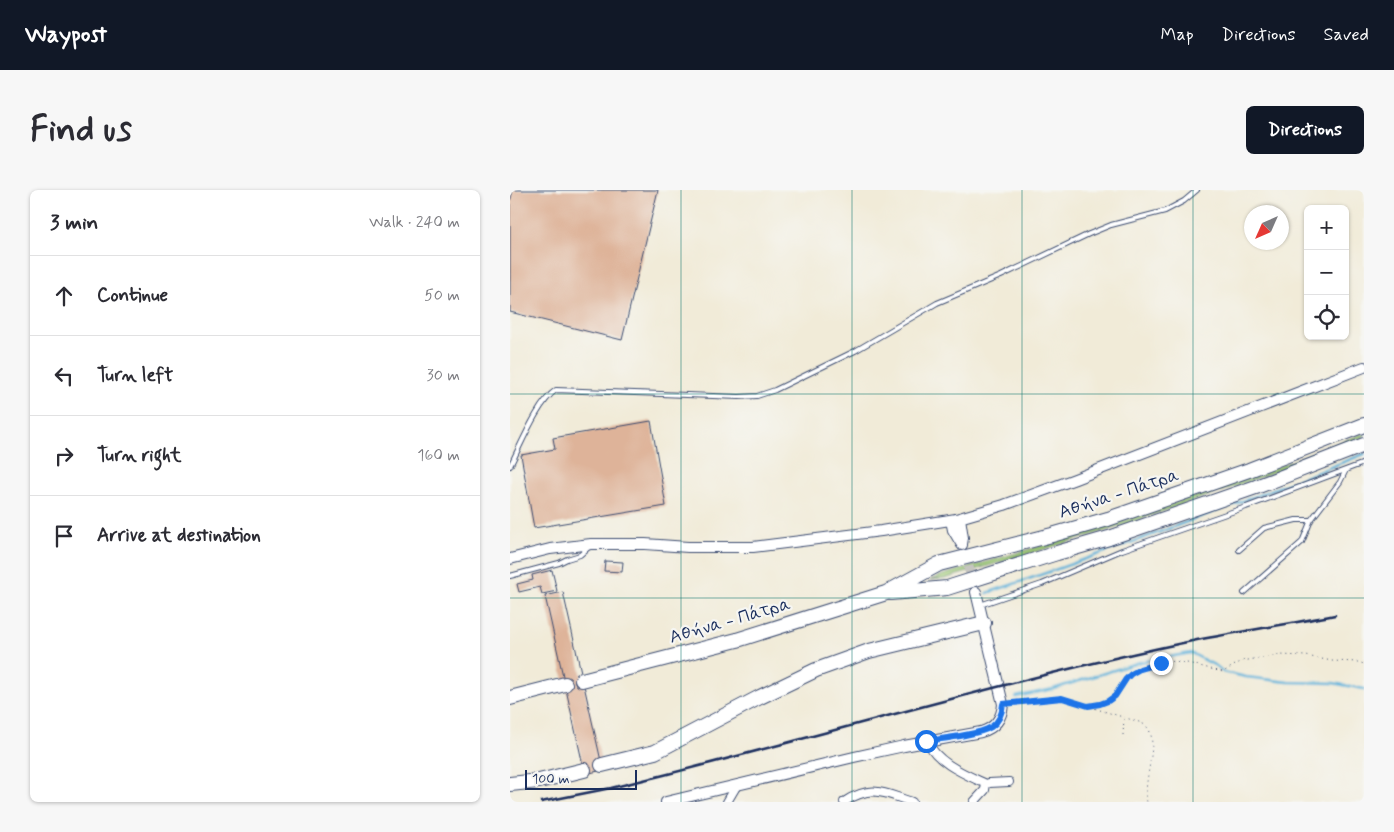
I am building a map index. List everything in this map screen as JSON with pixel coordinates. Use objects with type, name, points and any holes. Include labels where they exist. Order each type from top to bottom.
[{"type":"highway","name":"Αθήνα - Πάτρα","points":[[582,680],[737,640],[886,593],[939,564],[1108,519],[1249,470],[1364,425]]},
{"type":"highway","name":"Αθήνα - Πάτρα","points":[[886,593],[947,588],[1109,538],[1247,490],[1364,445]]},
{"type":"highway","points":[[602,765],[655,752],[816,670],[870,651],[984,623]]},
{"type":"highway","points":[[510,698],[564,684]]},
{"type":"highway","points":[[510,784],[531,782],[584,770]]},
{"type":"street","points":[[510,559],[550,549],[591,544],[645,544],[688,548],[753,547],[956,519],[1004,505],[1075,479],[1364,367]]},
{"type":"street","points":[[666,802],[926,741],[986,731],[998,720],[1003,704],[976,592]]},
{"type":"street","points":[[926,741],[930,749],[940,758],[986,784],[1009,782]]},
{"type":"street","points":[[974,802],[985,790],[986,784]]},
{"type":"street","points":[[727,802],[737,785]]},
{"type":"street","points":[[844,802],[853,796],[872,791],[890,794],[912,802]]},
{"type":"lane","points":[[510,466],[541,405],[548,395],[556,390],[739,397],[757,396],[775,390],[855,350],[937,303],[1001,276],[1088,234],[1111,225],[1165,211],[1184,201],[1197,190]]},
{"type":"lane","points":[[980,605],[1042,584],[1122,550],[1246,507],[1364,462]]},
{"type":"lane","points":[[1244,593],[1302,542],[1311,520],[1340,482],[1346,470]]},
{"type":"lane","points":[[1239,550],[1264,528],[1296,520],[1311,520]]},
{"type":"lane","points":[[510,576],[559,563],[580,555],[591,544]]},
{"type":"path","points":[[1088,706],[1108,701],[1115,696],[1131,674],[1148,666],[1172,661],[1223,672],[1242,661],[1279,655],[1306,656],[1364,664]]},
{"type":"path","points":[[1003,704],[1062,698],[1139,722],[1146,726],[1152,743],[1145,794],[1147,802]]},
{"type":"path","points":[[1123,735],[1124,718]]},
{"type":"green space","points":[[1364,433],[1364,437],[1253,480],[1112,529],[944,579],[930,580],[1111,525],[1251,477]]},
{"type":"building","points":[[513,190],[658,190],[622,340],[510,312],[510,202]]},
{"type":"building","points":[[651,421],[666,506],[534,528],[521,455],[555,449],[553,438]]},
{"type":"building","points":[[605,561],[623,562],[622,572],[604,571]]},
{"type":"building","points":[[552,570],[557,591],[542,594],[540,587],[519,592],[517,584],[533,580],[532,575]]},
{"type":"building","points":[[563,592],[603,770],[585,774],[545,596]]},
{"type":"waterway","points":[[987,593],[1176,526],[1364,454]]},
{"type":"waterway","points":[[1016,697],[1053,689],[1140,662],[1191,653],[1216,666],[1223,672],[1246,677],[1288,682],[1333,683],[1364,689]]},
{"type":"tunnel","points":[[964,552],[976,592]]},
{"type":"railway","points":[[541,802],[664,775],[1063,670],[1197,640],[1335,615]]},
{"type":"route","points":[[926,741],[986,731],[998,720],[1003,704],[1050,698],[1062,698],[1088,706],[1100,704],[1115,696],[1131,674],[1148,666],[1161,663]]}]
